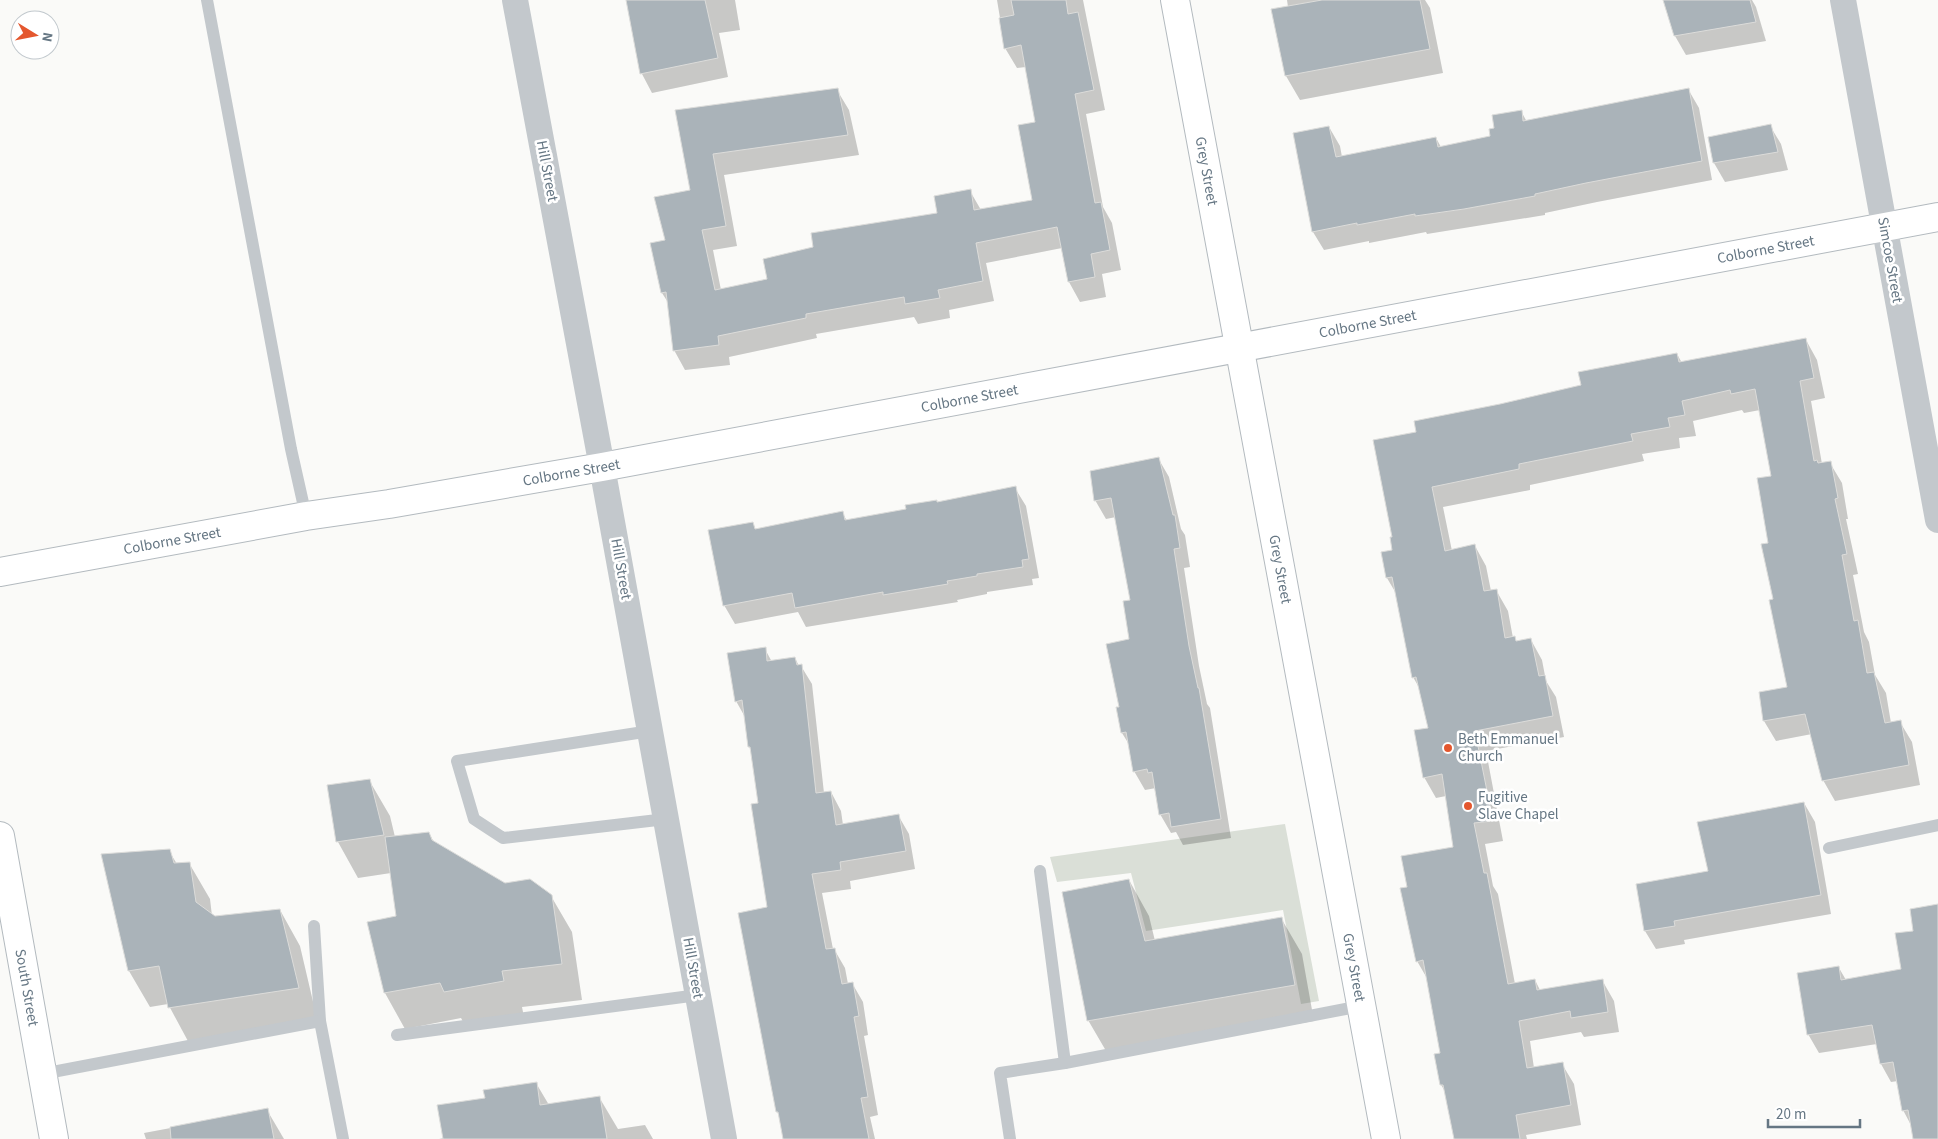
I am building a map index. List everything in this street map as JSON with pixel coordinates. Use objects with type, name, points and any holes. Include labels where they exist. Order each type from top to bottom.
[{"type":"street","name":"Hill Street","points":[[515,0],[724,1139]]},
{"type":"street","name":"Grey Street","points":[[1175,0],[1386,1139]]},
{"type":"street","name":"Simcoe Street","points":[[1843,0],[1938,520]]},
{"type":"street","name":"Colborne Street","points":[[0,572],[306,516],[389,504],[602,467],[1938,217]]},
{"type":"street","name":"South Street","points":[[0,836],[54,1139]]},
{"type":"lane","points":[[207,0],[289,439],[306,516]]},
{"type":"lane","points":[[650,731],[457,761],[474,820],[504,838],[666,819]]},
{"type":"lane","points":[[1829,848],[1938,825]]},
{"type":"lane","points":[[1040,871],[1065,1063]]},
{"type":"lane","points":[[314,926],[320,1021],[343,1139]]},
{"type":"lane","points":[[396,1035],[698,995]]},
{"type":"lane","points":[[1010,1139],[1000,1073],[1065,1063],[1362,1006]]},
{"type":"lane","points":[[42,1074],[320,1021]]},
{"type":"shaded area","points":[[1285,824],[1319,1001],[1301,1004],[1283,910],[1146,931],[1131,873],[1057,882],[1050,857]]},
{"type":"building","points":[[626,0],[705,0],[718,58],[640,74]]},
{"type":"building","points":[[1011,0],[1066,0],[1068,14],[1078,12],[1094,90],[1075,94],[1095,203],[1101,202],[1110,250],[1091,254],[1095,277],[1068,282],[1057,227],[976,243],[983,281],[938,290],[940,298],[905,304],[904,297],[806,314],[806,318],[718,336],[719,345],[673,351],[666,292],[661,293],[650,243],[665,240],[654,197],[690,190],[675,110],[838,88],[848,135],[713,154],[726,226],[702,230],[715,290],[767,279],[763,259],[813,247],[811,233],[937,213],[934,196],[971,189],[974,210],[1032,200],[1018,125],[1035,122],[1021,45],[1004,49],[999,18],[1014,15]]},
{"type":"building","points":[[1322,0],[1420,0],[1430,49],[1285,76],[1271,9]]},
{"type":"building","points":[[1663,0],[1750,0],[1756,22],[1674,36]]},
{"type":"building","points":[[1689,88],[1702,161],[1464,209],[1415,216],[1415,214],[1312,232],[1293,133],[1329,126],[1336,157],[1436,137],[1438,147],[1490,136],[1489,129],[1494,128],[1492,115],[1522,110],[1523,121]]},
{"type":"building","points":[[1771,124],[1778,152],[1713,163],[1708,137]]},
{"type":"building","points":[[1806,338],[1814,378],[1800,381],[1814,461],[1817,460],[1818,463],[1831,461],[1838,498],[1835,499],[1847,554],[1842,555],[1854,621],[1858,620],[1867,673],[1874,672],[1885,723],[1901,720],[1909,765],[1822,781],[1805,714],[1763,721],[1759,692],[1787,687],[1769,600],[1773,599],[1761,544],[1768,543],[1757,478],[1771,476],[1755,389],[1731,394],[1730,390],[1682,401],[1685,415],[1668,418],[1670,427],[1631,434],[1633,441],[1519,464],[1519,469],[1432,487],[1445,551],[1475,544],[1484,591],[1497,589],[1505,638],[1515,636],[1516,641],[1531,638],[1539,676],[1545,675],[1553,716],[1475,731],[1493,821],[1474,823],[1484,873],[1487,873],[1508,984],[1535,979],[1537,990],[1603,979],[1608,1012],[1571,1018],[1570,1011],[1519,1021],[1527,1068],[1563,1062],[1571,1105],[1516,1115],[1520,1139],[1454,1139],[1443,1085],[1440,1085],[1434,1054],[1440,1053],[1423,960],[1416,962],[1400,888],[1407,887],[1401,856],[1453,847],[1442,774],[1423,778],[1414,730],[1428,728],[1416,677],[1412,678],[1392,577],[1386,578],[1381,552],[1392,550],[1390,537],[1392,537],[1373,440],[1416,432],[1414,421],[1500,404],[1581,385],[1578,372],[1677,353],[1679,362]]},
{"type":"building","points":[[1159,457],[1173,515],[1175,515],[1180,548],[1174,549],[1189,646],[1199,688],[1221,819],[1171,827],[1169,813],[1159,815],[1152,772],[1148,773],[1147,769],[1133,772],[1126,732],[1121,733],[1116,707],[1119,707],[1106,644],[1129,639],[1123,601],[1130,600],[1111,498],[1094,501],[1090,471]]},
{"type":"building","points":[[1016,486],[1029,559],[1022,560],[1023,567],[977,574],[977,576],[947,581],[948,584],[883,595],[883,592],[795,608],[792,593],[723,606],[708,530],[753,522],[755,529],[843,511],[845,520],[906,509],[905,505],[937,500],[937,502]]},
{"type":"building","points":[[766,647],[767,661],[795,657],[797,665],[802,664],[816,793],[831,791],[836,825],[899,814],[906,851],[840,862],[841,870],[812,874],[826,949],[835,948],[842,984],[853,982],[859,1016],[854,1017],[868,1097],[861,1098],[869,1139],[783,1139],[778,1112],[776,1112],[738,913],[767,907],[751,804],[758,803],[750,747],[748,747],[742,700],[735,702],[727,653]]},
{"type":"building","points":[[370,779],[384,835],[336,842],[327,785]]},
{"type":"building","points":[[1804,802],[1821,895],[1674,921],[1675,926],[1644,931],[1636,884],[1708,871],[1697,822]]},
{"type":"building","points":[[429,832],[432,840],[505,883],[530,879],[552,895],[562,964],[502,971],[504,981],[444,992],[440,983],[384,993],[367,922],[396,916],[385,837]]},
{"type":"building","points":[[170,849],[174,863],[190,862],[196,902],[215,916],[280,909],[299,988],[168,1008],[159,966],[128,971],[101,854]]},
{"type":"building","points":[[1129,879],[1145,941],[1282,917],[1295,985],[1087,1021],[1062,892]]},
{"type":"building","points":[[1938,904],[1938,1139],[1913,1139],[1908,1110],[1902,1111],[1893,1062],[1880,1064],[1872,1025],[1807,1035],[1797,973],[1839,966],[1841,980],[1901,969],[1895,933],[1913,931],[1910,909]]},
{"type":"building","points":[[537,1082],[540,1105],[600,1096],[607,1139],[443,1139],[437,1105],[485,1098],[483,1090]]},
{"type":"building","points":[[268,1108],[274,1139],[171,1139],[170,1127]]},
{"type":"place","name":"Beth Emmanuel Church","points":[[1448,748]]},
{"type":"place","name":"Fugitive Slave Chapel","points":[[1468,806]]}]
